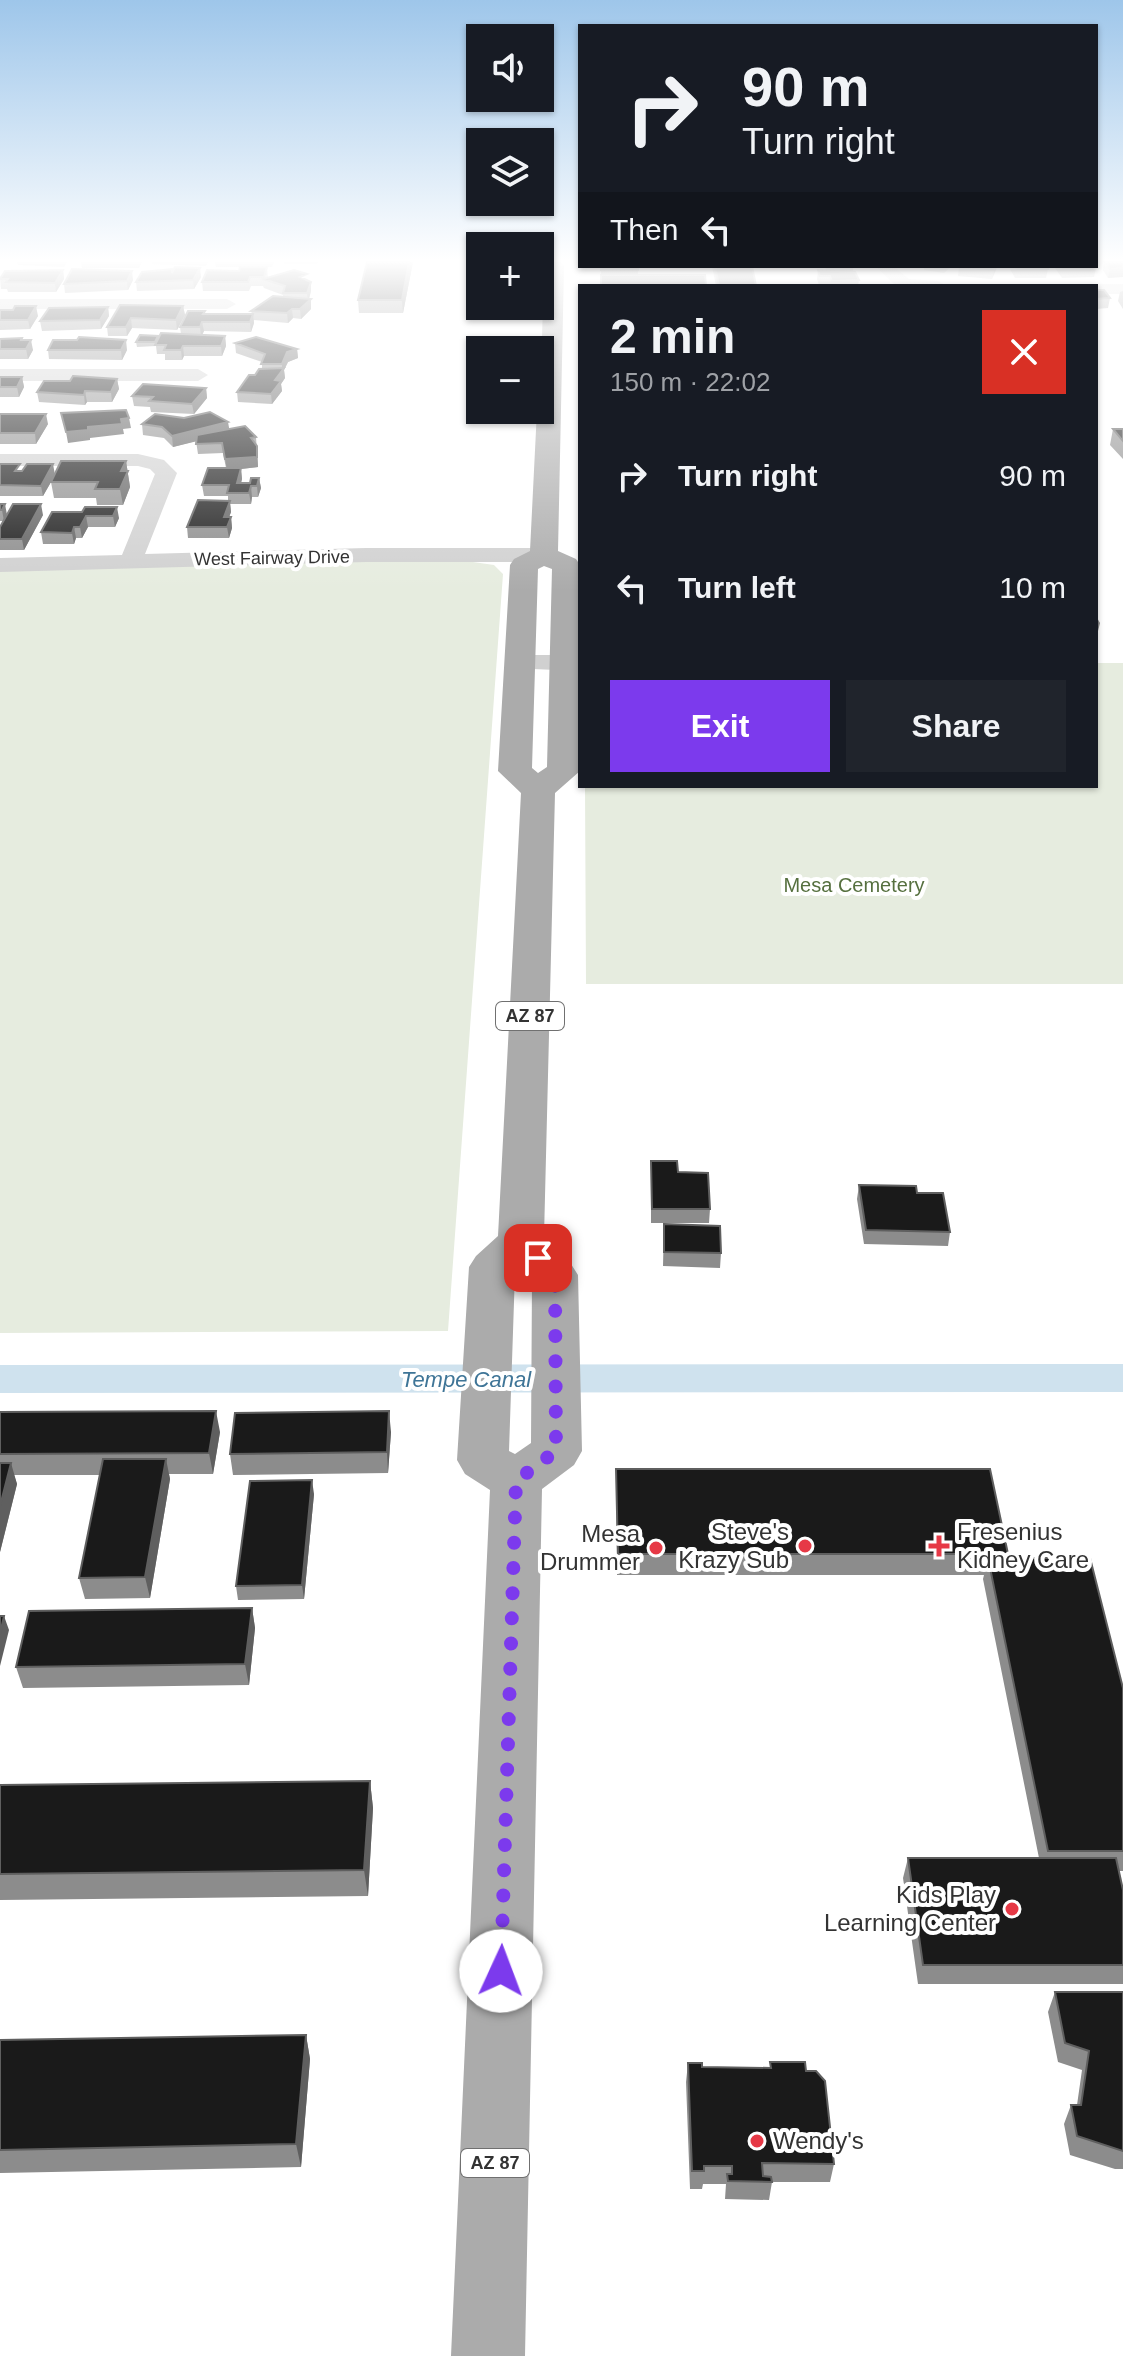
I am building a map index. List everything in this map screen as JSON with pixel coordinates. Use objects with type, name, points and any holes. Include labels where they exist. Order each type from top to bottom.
[{"type":"main road","points":[[544,555],[550,372]]},
{"type":"main road","points":[[544,555],[566,565],[572,663],[564,770],[538,790],[515,771],[524,565],[544,555]]},
{"type":"main road","name":"AZ 87","points":[[521,1241],[538,790]]},
{"type":"main road","points":[[521,1241],[555,1275],[556,1451],[516,1481],[483,1460],[492,1267],[521,1241]]},
{"type":"main road","name":"AZ 87","points":[[488,2356],[516,1481]]},
{"type":"street","points":[[0,375],[198,375]]},
{"type":"street","points":[[0,460],[138,460],[157,464],[166,473],[131,562]]},
{"type":"street","name":"West Fairway Drive","points":[[0,565],[544,555]]},
{"type":"street","points":[[518,663],[572,663]]},
{"type":"green space","points":[[297,562],[473,562],[494,565],[503,574],[448,1331],[0,1333],[0,571]]},
{"type":"green space","name":"Mesa Cemetery","points":[[1098,663],[1123,663],[1123,984],[586,984],[585,788],[1098,788]]},
{"type":"building","points":[[257,372],[281,372],[275,380],[281,381],[271,394],[237,392],[249,375]]},
{"type":"building","points":[[73,376],[117,379],[111,392],[85,391],[84,395],[37,392],[44,381],[70,381]]},
{"type":"building","points":[[0,377],[22,377],[17,387],[0,387]]},
{"type":"building","points":[[143,384],[206,388],[192,404],[149,401],[153,397],[132,396]]},
{"type":"building","points":[[126,410],[129,418],[121,419],[122,424],[66,432],[61,413]]},
{"type":"building","points":[[210,412],[228,422],[172,436],[162,427],[142,424],[155,414],[184,418]]},
{"type":"building","points":[[0,414],[46,414],[35,433],[0,433]]},
{"type":"building","points":[[245,426],[256,437],[251,438],[257,446],[257,457],[225,459],[222,443],[196,444],[197,435]]},
{"type":"building","points":[[1113,429],[1123,429],[1123,441]]},
{"type":"building","points":[[61,461],[126,461],[121,471],[128,471],[120,489],[95,489],[98,482],[51,482]]},
{"type":"building","points":[[0,464],[20,464],[15,471],[22,471],[27,464],[53,464],[41,486],[0,485]]},
{"type":"building","points":[[208,468],[241,468],[237,483],[250,483],[251,478],[259,478],[257,486],[251,486],[249,493],[227,493],[229,485],[202,485]]},
{"type":"building","points":[[198,500],[230,501],[224,517],[231,517],[227,527],[187,527]]},
{"type":"building","points":[[13,504],[41,504],[22,539],[0,539],[0,527]]},
{"type":"building","points":[[85,507],[117,507],[113,516],[86,516],[72,533],[41,532],[52,512],[82,512]]},
{"type":"building","points":[[651,1161],[677,1161],[678,1172],[708,1173],[710,1209],[652,1209]]},
{"type":"building","points":[[859,1185],[916,1186],[917,1193],[943,1193],[950,1232],[866,1230]]},
{"type":"building","points":[[664,1224],[720,1226],[721,1253],[664,1252]]},
{"type":"building","points":[[216,1411],[209,1453],[0,1454],[0,1412]]},
{"type":"building","points":[[389,1411],[387,1452],[230,1454],[235,1413]]},
{"type":"building","points":[[103,1459],[166,1459],[145,1577],[79,1578]]},
{"type":"building","points":[[0,1463],[11,1463],[0,1506]]},
{"type":"building","points":[[616,1469],[990,1469],[1008,1554],[618,1554]]},
{"type":"building","points":[[312,1480],[302,1585],[236,1586],[250,1481]]},
{"type":"building","points":[[988,1558],[1090,1558],[1123,1688],[1123,1851],[1048,1851]]},
{"type":"building","points":[[252,1608],[245,1664],[16,1667],[29,1611]]},
{"type":"building","points":[[370,1781],[364,1870],[0,1874],[0,1785]]},
{"type":"building","name":"Kids Play Learning Center","points":[[908,1858],[1116,1858],[1123,1890],[1123,1965],[923,1965]]},
{"type":"building","points":[[1055,1992],[1123,1992],[1123,2151],[1077,2136],[1071,2105],[1081,2105],[1089,2051],[1065,2043]]},
{"type":"building","points":[[306,2035],[296,2144],[0,2150],[0,2040]]},
{"type":"building","name":"Wendy's","points":[[770,2062],[805,2062],[806,2071],[816,2071],[825,2081],[834,2164],[762,2163],[763,2176],[771,2177],[772,2182],[728,2181],[727,2174],[732,2174],[732,2166],[704,2166],[704,2171],[692,2171],[688,2063],[702,2063],[702,2067],[771,2068]]},
{"type":"waterway","name":"Tempe Canal","points":[[0,1379],[1123,1378]]},
{"type":"place","name":"Steve's Krazy Sub","points":[[805,1546]]},
{"type":"place","name":"Fresenius Kidney Care","points":[[939,1546]]},
{"type":"place","name":"Mesa Drummer","points":[[656,1548]]},
{"type":"place","name":"Kids Play Learning Center","points":[[1012,1909]]},
{"type":"place","name":"Wendy's","points":[[757,2141]]},
{"type":"route","points":[[501,1971],[516,1481],[556,1451],[555,1275],[538,1258]]}]
